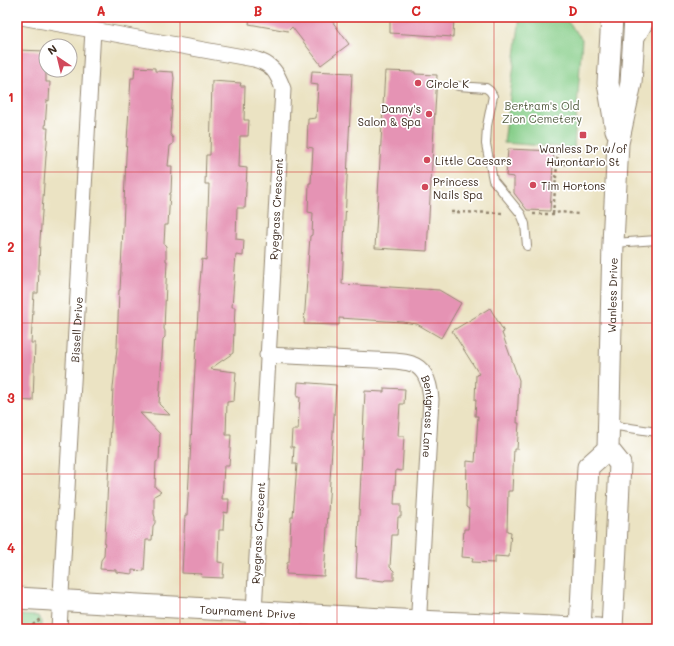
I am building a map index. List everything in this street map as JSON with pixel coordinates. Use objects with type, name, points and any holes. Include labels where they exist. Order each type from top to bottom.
[{"type":"main road","name":"Wanless Drive","points":[[612,17],[608,82],[618,143]]},
{"type":"main road","name":"Wanless Drive","points":[[608,448],[613,243],[618,143],[631,83],[638,23]]},
{"type":"main road","points":[[586,629],[588,467],[608,448],[620,464],[612,629]]},
{"type":"main road","name":"Tournament Drive","points":[[17,598],[60,600],[253,620],[586,629]]},
{"type":"street","name":"Ryegrass Crescent","points":[[21,17],[254,59],[262,61],[272,68],[278,77],[283,90],[253,620]]},
{"type":"street","name":"Bissell Drive","points":[[59,629],[92,30]]},
{"type":"street","name":"Bentgrass Lane","points":[[267,355],[396,361],[414,364],[424,373],[430,386],[431,399],[418,625]]},
{"type":"lane","points":[[458,86],[486,88],[490,90],[493,96],[486,144],[493,180],[521,214],[525,224],[527,246]]},
{"type":"lane","points":[[613,243],[657,240]]},
{"type":"lane","points":[[609,425],[657,432]]},
{"type":"path","points":[[553,214],[558,152]]},
{"type":"path","points":[[557,164],[587,164]]},
{"type":"path","points":[[28,629],[43,616]]},
{"type":"green space","name":"Bertram's Old Zion Cemetery","points":[[520,17],[564,17],[582,39],[574,148],[504,143]]},
{"type":"green space","points":[[17,615],[38,616],[41,621],[41,629],[17,629]]},
{"type":"building","points":[[250,17],[329,17],[349,44],[321,65],[292,27],[288,31],[249,24]]},
{"type":"building","points":[[390,17],[454,17],[453,37],[390,33]]},
{"type":"building","points":[[17,50],[38,51],[38,78],[46,78],[46,82],[50,82],[45,128],[48,128],[40,240],[38,293],[34,293],[31,343],[35,343],[33,401],[17,400]]},
{"type":"building","points":[[135,67],[155,68],[155,71],[173,72],[174,78],[170,134],[173,138],[173,144],[170,146],[168,166],[172,166],[171,193],[168,225],[165,225],[164,244],[166,246],[167,261],[164,329],[165,337],[163,339],[159,404],[170,415],[140,413],[160,434],[159,460],[156,462],[155,487],[161,492],[154,496],[155,523],[153,526],[152,540],[146,540],[144,571],[132,570],[132,574],[116,572],[116,570],[100,569],[101,560],[104,556],[113,388],[117,348],[131,78],[134,78]]},
{"type":"building","points":[[312,71],[352,73],[342,284],[439,290],[461,303],[441,338],[417,324],[402,322],[339,318],[339,325],[304,324],[313,213],[308,212],[309,183],[311,183],[313,148],[307,147],[308,119],[316,118],[318,85],[311,84]]},
{"type":"building","points":[[385,71],[415,72],[415,74],[437,75],[427,251],[375,248]]},
{"type":"building","points":[[212,81],[241,83],[240,86],[245,86],[244,120],[249,120],[248,136],[240,136],[239,167],[247,168],[245,208],[237,208],[236,239],[244,240],[243,256],[236,255],[232,307],[235,307],[233,353],[210,369],[236,372],[234,401],[227,402],[226,435],[231,435],[229,466],[224,466],[222,499],[229,499],[228,513],[224,512],[223,530],[219,530],[218,562],[224,563],[223,578],[201,577],[202,574],[182,573],[185,515],[187,515],[199,293],[202,259],[206,260],[209,184],[205,184],[206,155],[210,155]]},
{"type":"building","name":"Tim Hortons","points":[[508,149],[554,151],[550,211],[527,210],[514,193],[514,177],[506,176]]},
{"type":"building","points":[[490,308],[504,332],[502,333],[519,380],[517,423],[519,423],[517,449],[514,449],[512,491],[508,491],[507,531],[511,532],[509,557],[495,556],[495,563],[472,562],[473,558],[462,557],[464,529],[468,529],[469,509],[466,507],[467,461],[475,462],[478,416],[475,416],[476,375],[479,374],[452,331]]},
{"type":"building","points":[[298,382],[336,385],[324,576],[286,574],[287,563],[289,562],[291,517],[293,517],[297,464],[293,464],[294,447],[291,447],[292,430],[298,430],[300,397],[297,397]]},
{"type":"building","points":[[384,388],[405,389],[404,404],[400,404],[398,436],[404,436],[402,471],[396,470],[394,504],[401,504],[401,517],[398,517],[397,535],[392,535],[390,567],[394,571],[394,580],[384,581],[356,578],[365,391],[384,392]]},
{"type":"place","name":"Circle K","points":[[418,83]]},
{"type":"place","name":"Danny's Salon & Spa","points":[[429,114]]},
{"type":"place","name":"Wanless Dr w/of Hurontario St","points":[[583,135]]},
{"type":"place","name":"Little Caesars","points":[[427,160]]},
{"type":"place","name":"Tim Hortons","points":[[533,185]]},
{"type":"place","name":"Princess Nails Spa","points":[[425,187]]}]
